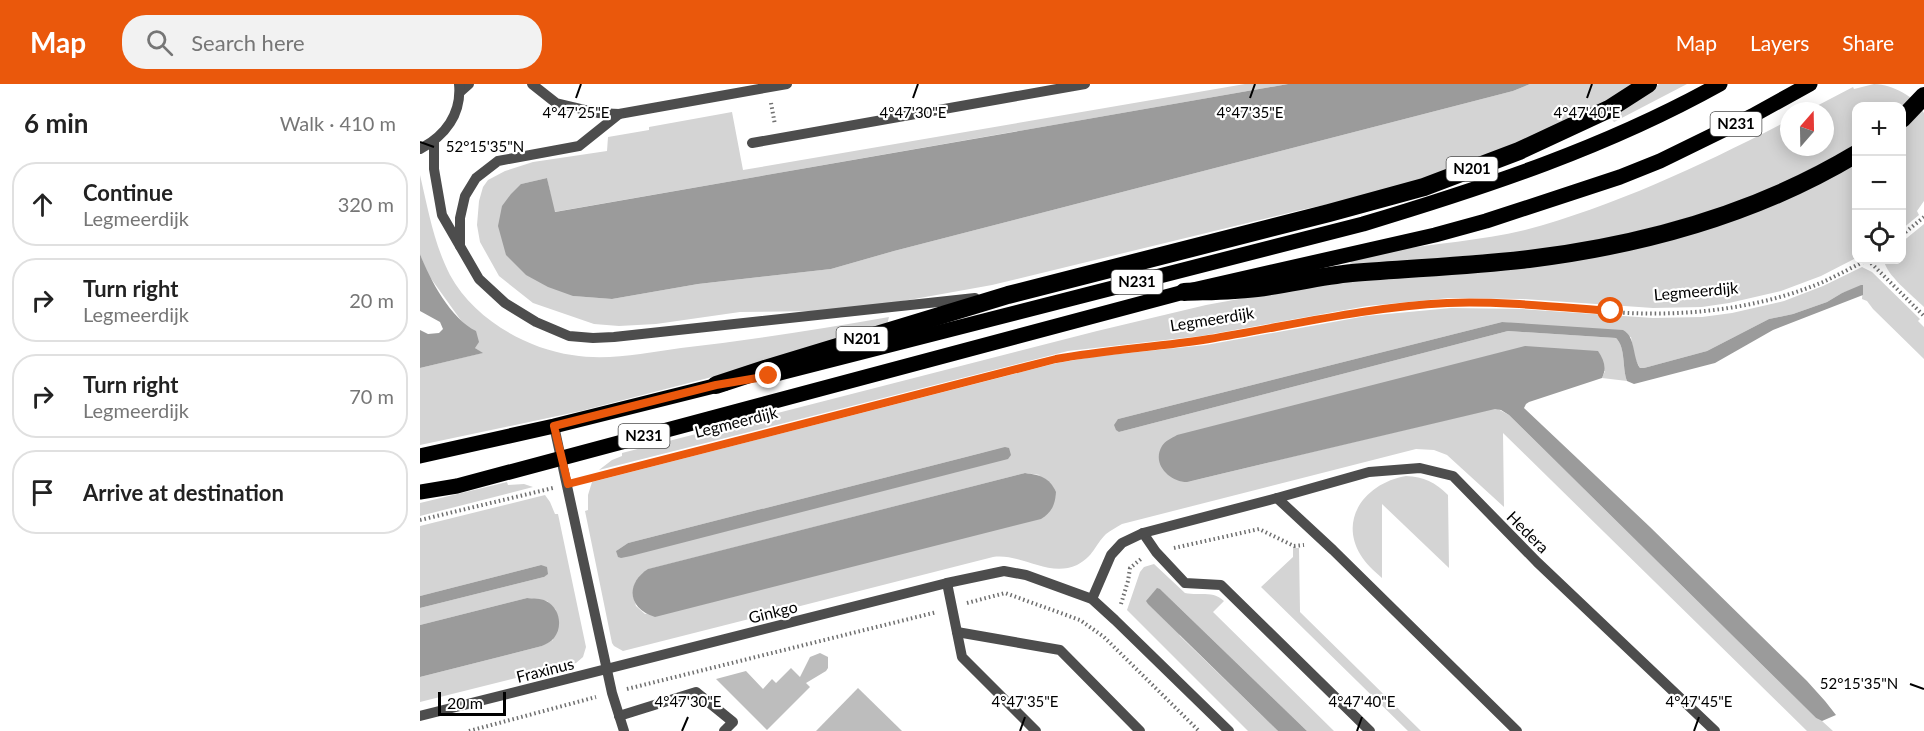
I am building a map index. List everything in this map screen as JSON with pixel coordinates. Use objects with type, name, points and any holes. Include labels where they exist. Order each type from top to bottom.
[{"type":"highway","name":"N201","points":[[716,385],[1008,295],[1329,213],[1424,186],[1519,151],[1609,109],[1648,84]]},
{"type":"highway","points":[[1906,115],[1924,96]]},
{"type":"highway","name":"N231","points":[[1184,292],[1255,289],[1350,273],[1438,268],[1530,259],[1607,246],[1685,226],[1795,188],[1853,156]]},
{"type":"main road","name":"N231","points":[[420,456],[554,426],[716,385],[769,376],[1384,217],[1552,162],[1612,138],[1720,84]]},
{"type":"main road","name":"Legmeerdijk","points":[[420,492],[457,486],[1184,292],[1436,235],[1508,214],[1620,177],[1660,161],[1752,116],[1810,84]]},
{"type":"street","points":[[420,149],[434,142],[448,128],[457,111],[459,88],[470,84]]},
{"type":"street","points":[[532,84],[556,103],[598,113],[619,114],[787,84]]},
{"type":"street","points":[[752,142],[1085,84]]},
{"type":"street","points":[[460,246],[460,218],[465,196],[476,178],[498,161],[579,146],[619,114]]},
{"type":"street","points":[[434,142],[434,169],[442,215],[479,279],[505,303],[536,322],[569,336],[614,337],[1008,295]]},
{"type":"street","points":[[554,426],[612,693],[624,731]]},
{"type":"street","name":"Hedera","points":[[1092,599],[1111,555],[1122,543],[1143,533],[1369,472],[1420,468],[1453,476],[1537,562],[1715,731]]},
{"type":"street","points":[[1277,498],[1517,731]]},
{"type":"street","points":[[1143,533],[1156,552],[1185,583],[1221,585],[1370,731]]},
{"type":"street","name":"Ginkgo","points":[[607,670],[946,583],[1004,571],[1026,575],[1092,599],[1229,731]]},
{"type":"street","points":[[946,583],[962,657],[1036,731]]},
{"type":"street","points":[[957,632],[1060,650],[1140,731]]},
{"type":"street","name":"Fraxinus","points":[[420,717],[607,670]]},
{"type":"street","points":[[619,716],[696,692],[733,722],[724,731]]},
{"type":"path","points":[[768,87],[778,138]]},
{"type":"path","points":[[1906,232],[1924,217]]},
{"type":"path","name":"Legmeerdijk","points":[[420,520],[1056,359],[1089,353],[1206,339],[1383,309],[1448,303],[1517,304],[1656,313],[1708,311],[1778,297],[1822,282],[1860,264]]},
{"type":"path","points":[[1872,264],[1924,316]]},
{"type":"path","points":[[1104,637],[1115,620],[1130,568],[1156,552],[1259,529],[1294,546],[1302,546],[1318,537]]},
{"type":"path","points":[[469,731],[1005,593],[1080,620],[1104,637],[1199,731]]},
{"type":"shaded area","points":[[1245,84],[1288,84],[554,212],[547,178],[521,184],[573,296],[612,299],[698,284],[831,269],[1513,91],[1530,84],[1634,84],[1567,125],[1409,187],[1301,210],[992,285],[892,303],[821,311],[740,312],[656,324],[619,326],[594,324],[533,303],[499,276],[480,242],[477,225],[479,201],[483,187],[488,180],[505,171],[533,162],[607,151],[608,137],[649,130],[649,127],[732,112],[743,170]]},
{"type":"shaded area","points":[[1288,84],[1530,84],[1513,91],[831,269],[698,284],[612,299],[573,296],[548,287],[526,275],[506,255],[498,226],[502,206],[521,184],[547,178],[555,212]]},
{"type":"shaded area","points":[[1659,84],[1687,84],[1614,122],[1611,118]]},
{"type":"shaded area","points":[[1874,84],[1889,87],[1903,92],[1915,101],[1924,113],[1924,201],[1917,211],[1919,215],[1906,226],[1906,125],[1909,121],[1906,118],[1906,102],[1852,102],[1852,145],[1821,164],[1783,183],[1704,213],[1621,235],[1539,250],[1352,266],[1350,264],[1351,261],[1385,252],[1508,234],[1559,220],[1660,182],[1780,124],[1780,156],[1834,156],[1834,102],[1824,102],[1853,87],[1854,89]]},
{"type":"shaded area","points":[[1852,162],[1852,260],[1821,276],[1781,291],[1702,307],[1653,308],[1523,299],[1449,298],[1367,306],[1201,336],[1068,351],[599,470],[622,456],[622,453],[1206,305],[1310,286],[1585,256]]},
{"type":"shaded area","points":[[420,175],[440,251],[450,275],[460,290],[472,305],[502,329],[536,346],[586,357],[613,357],[759,338],[889,317],[887,325],[777,360],[581,411],[420,445],[420,368],[482,353],[475,348],[465,326],[427,273],[420,254]]},
{"type":"shaded area","points":[[1924,224],[1924,307],[1894,278],[1885,264],[1906,264],[1906,239]]},
{"type":"shaded area","points":[[420,254],[442,298],[458,318],[476,331],[479,342],[475,348],[483,353],[420,368],[420,330],[428,334],[439,333],[443,329],[440,322],[420,311]]},
{"type":"shaded area","points":[[1862,267],[1872,272],[1920,319],[1918,321],[1924,327],[1924,359],[1867,301],[1862,299],[1863,286],[1793,314],[1769,319],[1707,351],[1644,368],[1640,368],[1635,359],[1631,337],[1502,322],[1118,419],[1119,432],[1508,331],[1616,338],[1623,353],[1627,381],[1602,378],[1605,371],[1187,482],[1496,408],[1509,415],[1816,718],[1833,731],[1807,731],[1503,433],[1504,507],[1447,455],[1434,450],[1416,449],[1122,524],[1106,534],[1083,562],[1066,568],[1056,569],[1014,558],[993,557],[623,651],[612,643],[585,511],[588,510],[588,495],[592,482],[1057,363],[1099,356],[1206,345],[1366,316],[1451,308],[1522,309],[1653,318],[1702,317],[1732,313],[1784,301],[1823,286]],"holes":[[[1005,447],[616,551],[628,543]],[[1025,473],[1040,475],[645,614],[636,606],[633,595],[649,569]]]},
{"type":"shaded area","points":[[1863,285],[1863,295],[1773,330],[1715,363],[1634,384],[1627,381],[1623,353],[1616,338],[1508,331],[1119,432],[1114,425],[1118,419],[1502,322],[1623,330],[1630,337],[1640,368],[1644,368],[1707,351],[1769,319],[1793,314],[1827,302]]},
{"type":"shaded area","points":[[1525,346],[1598,351],[1604,364],[1602,378],[1529,402],[1524,408],[1650,527],[1807,681],[1836,715],[1822,721],[1816,718],[1509,415],[1501,410],[1495,409],[1187,482],[1174,479],[1164,471],[1159,459],[1162,446],[1177,435]]},
{"type":"shaded area","points":[[1005,447],[1009,448],[1011,455],[1008,459],[631,556],[618,557],[616,551],[628,543]]},
{"type":"shaded area","points":[[1025,473],[1044,478],[1056,492],[1052,508],[1041,519],[655,617],[639,608],[633,596],[636,582],[648,569]]},
{"type":"shaded area","points":[[1406,476],[1429,481],[1448,495],[1449,568],[1382,504],[1382,578],[1367,564],[1354,540],[1355,514],[1369,493],[1380,485]]},
{"type":"shaded area","points":[[507,482],[508,485],[524,484],[533,487],[420,516],[420,503]]},
{"type":"shaded area","points":[[545,495],[555,514],[558,514],[586,647],[583,657],[576,663],[420,702],[420,677],[542,646],[553,640],[556,610],[547,601],[527,598],[420,625],[420,608],[544,577],[541,565],[420,596],[420,526]]},
{"type":"shaded area","points":[[1293,548],[1299,548],[1300,612],[1421,731],[1408,731],[1261,587],[1293,557]]},
{"type":"shaded area","points":[[1154,564],[1185,593],[1211,594],[1224,601],[1213,612],[1334,731],[1307,731],[1160,589],[1180,636],[1278,731],[1248,731],[1127,610],[1140,572],[1144,567]]},
{"type":"shaded area","points":[[541,565],[547,567],[548,574],[544,577],[420,608],[420,596]]},
{"type":"shaded area","points":[[1157,588],[1307,731],[1278,731],[1148,604],[1146,601]]},
{"type":"shaded area","points":[[527,598],[546,601],[557,613],[559,629],[550,642],[420,677],[420,625]]},
{"type":"building","points":[[820,653],[828,657],[826,671],[806,683],[810,687],[767,730],[716,679],[746,671],[763,689],[772,679],[776,683],[791,668],[800,677],[810,657]]},
{"type":"building","points":[[858,688],[902,731],[816,731]]},
{"type":"route","points":[[769,376],[716,385],[554,426],[568,484],[1056,359],[1089,353],[1206,339],[1383,309],[1448,303],[1517,304],[1611,311]]}]
